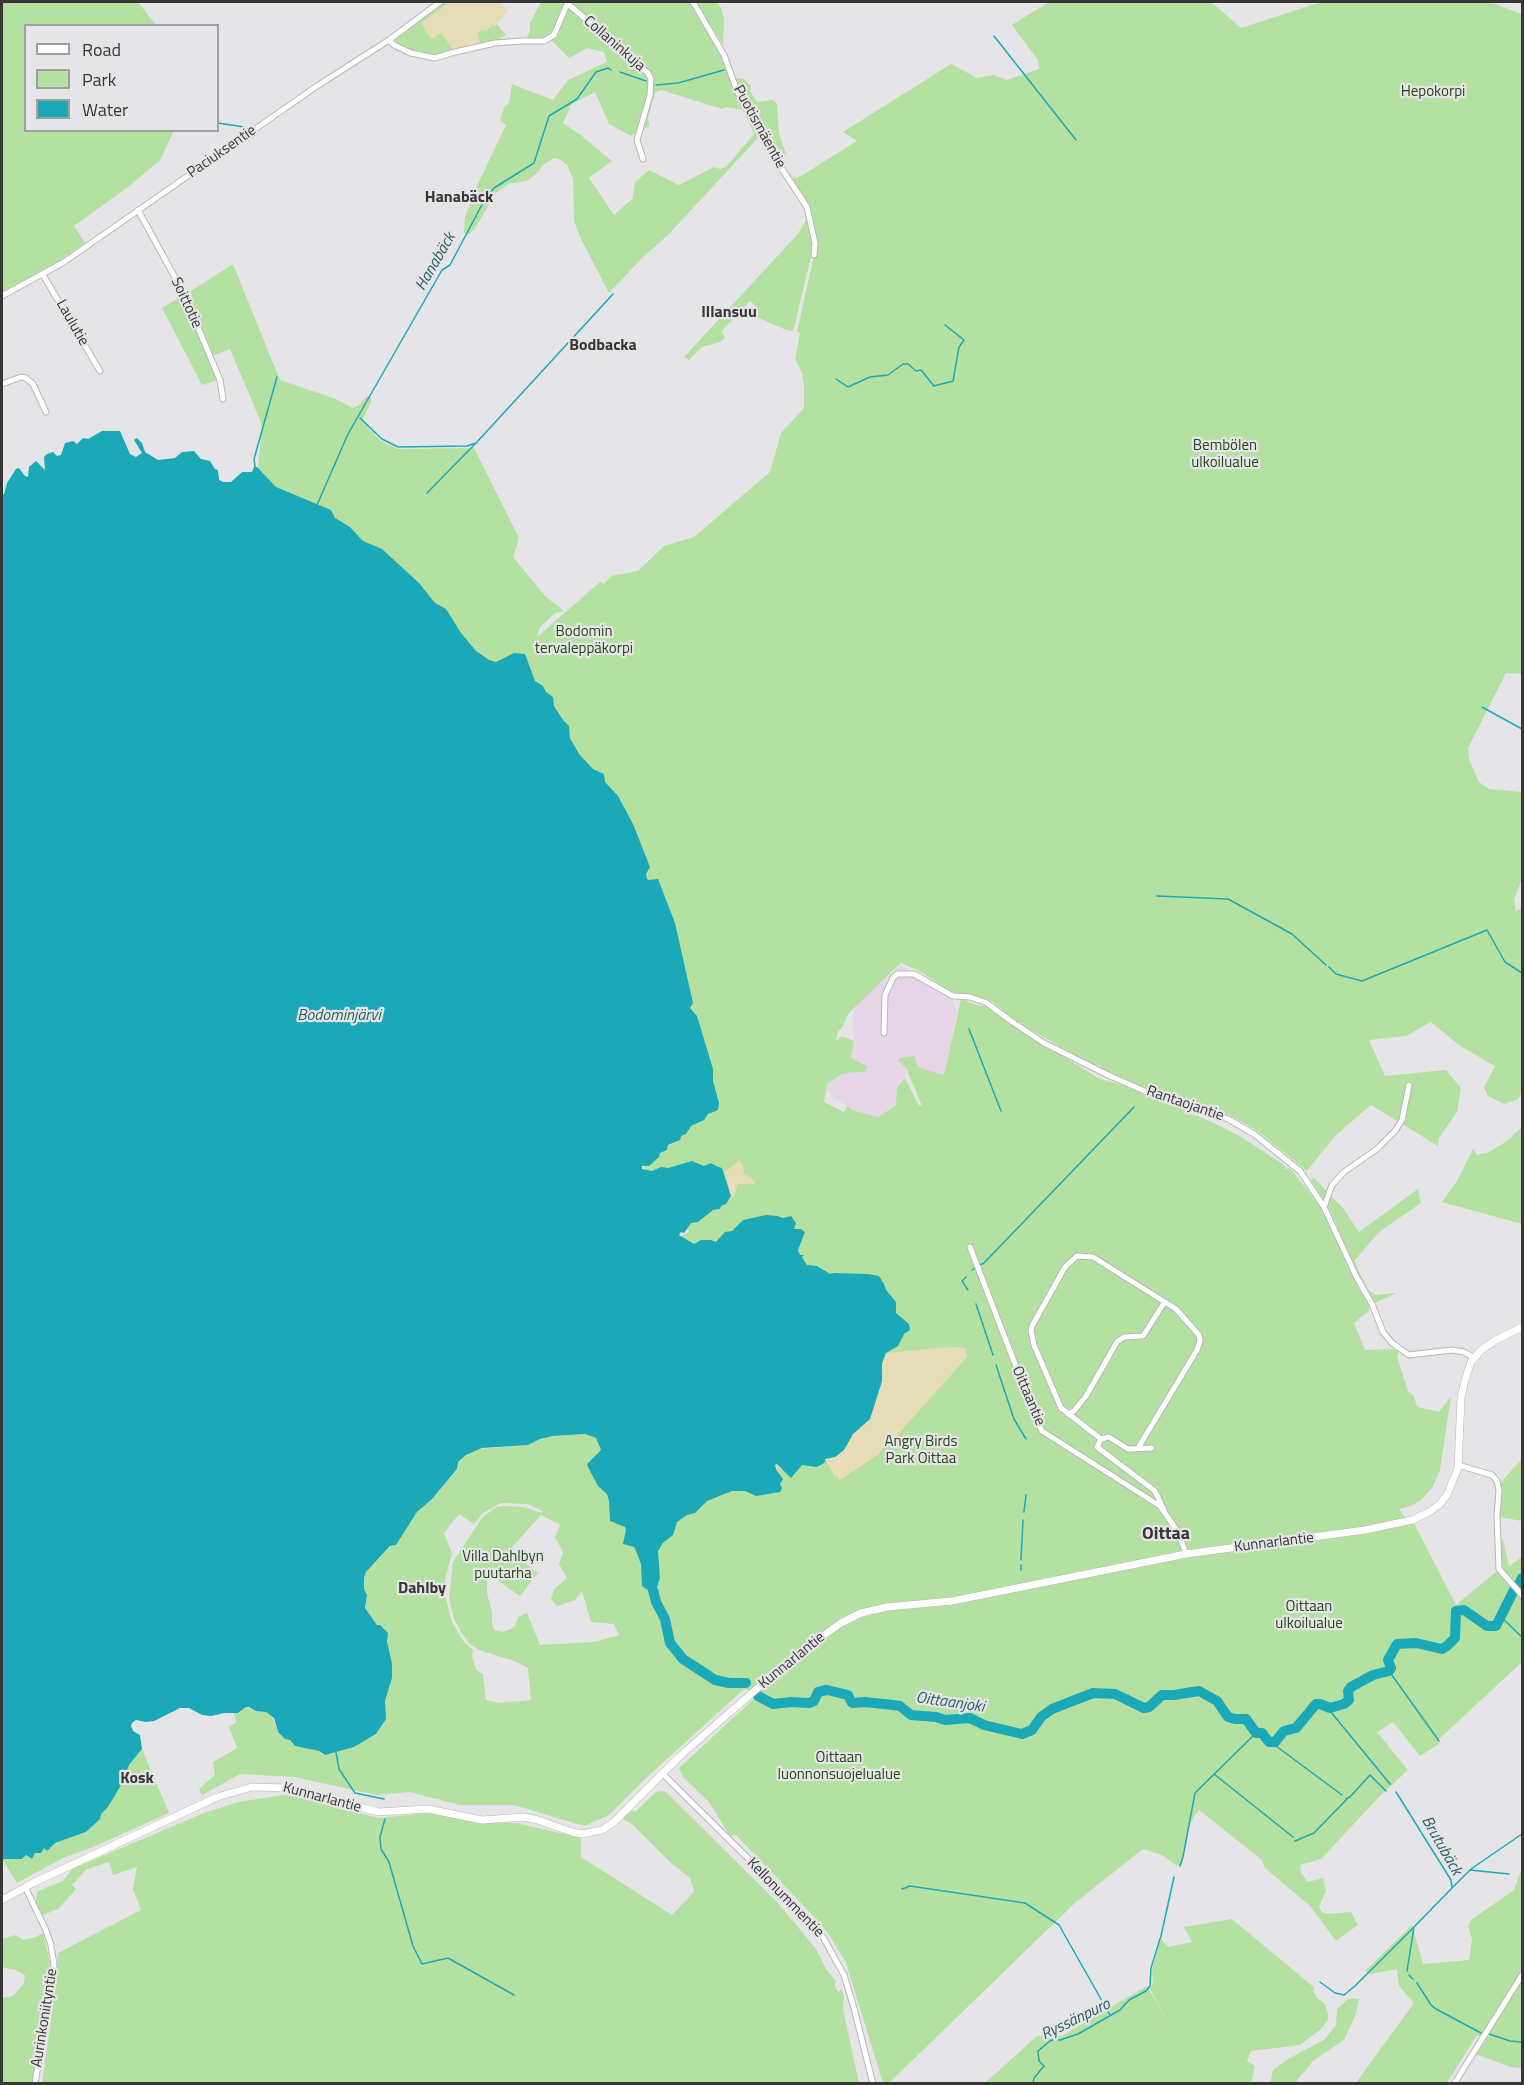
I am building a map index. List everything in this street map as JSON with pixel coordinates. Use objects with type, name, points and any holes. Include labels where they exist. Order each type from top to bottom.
[{"type":"main road","points":[[1474,1358],[1496,1340],[1522,1327]]},
{"type":"main road","name":"Kunnarlantie","points":[[2,1900],[25,1887],[218,1797],[244,1788],[266,1786],[287,1788],[379,1812],[428,1809],[482,1820],[525,1817],[572,1832],[602,1830],[722,1719],[796,1655],[841,1623],[861,1613],[887,1607],[952,1601],[1186,1554],[1334,1536],[1412,1520],[1438,1505],[1447,1495],[1458,1465],[1461,1398],[1474,1358]]},
{"type":"street","name":"Paciuksentie","points":[[2,296],[43,275],[389,40],[440,2]]},
{"type":"street","points":[[389,40],[411,53],[435,58],[495,43],[522,40],[544,41],[554,35],[567,2]]},
{"type":"street","name":"Collaninkuja","points":[[567,2],[651,79],[650,95],[637,140],[643,159]]},
{"type":"street","name":"Puotismäentie","points":[[693,2],[724,55],[737,91],[778,163],[807,207],[815,243],[814,255]]},
{"type":"street","name":"Soittotie","points":[[138,210],[184,294],[220,380],[223,399]]},
{"type":"street","name":"Laulutie","points":[[43,275],[100,371]]},
{"type":"street","points":[[2,384],[21,377],[27,378],[33,384],[46,412]]},
{"type":"street","name":"Rantaojantie","points":[[884,1033],[885,995],[893,978],[897,974],[914,974],[952,996],[970,997],[987,1003],[1044,1043],[1108,1075],[1149,1093],[1228,1119],[1254,1134],[1300,1170],[1324,1207],[1356,1276],[1372,1304],[1383,1332],[1392,1343],[1409,1355],[1452,1350],[1464,1352],[1474,1358]]},
{"type":"street","points":[[1324,1207],[1332,1185],[1344,1172],[1377,1149],[1395,1131],[1402,1120],[1409,1085]]},
{"type":"street","name":"Oittaantie","points":[[970,1247],[1036,1421],[1042,1431],[1165,1511],[1178,1532],[1186,1554]]},
{"type":"street","points":[[1101,1439],[1068,1414],[1057,1401],[1031,1331],[1065,1267],[1077,1256],[1093,1257],[1176,1309],[1199,1335],[1197,1350],[1138,1448]]},
{"type":"street","points":[[1068,1414],[1074,1411],[1086,1396],[1117,1342],[1124,1337],[1143,1336],[1164,1303]]},
{"type":"street","points":[[1152,1448],[1128,1449],[1109,1437],[1101,1439],[1097,1447],[1150,1485],[1165,1511]]},
{"type":"street","points":[[1458,1465],[1491,1475],[1497,1481],[1499,1569],[1522,1595]]},
{"type":"street","name":"Kellonummentie","points":[[663,1774],[823,1937],[840,1965],[846,1982],[873,2084]]},
{"type":"street","name":"Aurinkoniityntie","points":[[25,1887],[45,1928],[51,1945],[54,1965],[35,2084]]},
{"type":"street","points":[[1454,2084],[1522,1975]]},
{"type":"shaded area","points":[[901,965],[951,993],[957,1012],[944,1075],[898,1061],[906,1068],[905,1078],[897,1087],[896,1105],[878,1117],[852,1110],[822,1088],[844,1073],[864,1072],[868,1065],[851,1058],[854,1041],[853,1013],[858,1003]]},
{"type":"green space","points":[[2,2],[138,2],[155,24],[24,24],[24,132],[174,132],[160,160],[128,187],[74,226],[85,243],[45,270],[2,292]]},
{"type":"green space","points":[[445,2],[450,2],[422,23],[442,33],[453,50],[480,44],[477,33],[493,24],[495,26],[497,24],[506,35],[493,43],[433,57],[402,48],[394,42]]},
{"type":"green space","points":[[541,2],[692,2],[721,53],[759,131],[757,139],[667,236],[644,256],[609,293],[574,221],[573,179],[567,165],[561,160],[554,158],[543,165],[527,181],[508,184],[496,193],[474,230],[468,235],[464,232],[465,217],[477,186],[506,125],[500,120],[504,107],[509,103],[512,84],[553,100],[568,80],[607,62],[604,52],[587,48],[569,58],[549,38],[526,39],[530,32],[530,23]],"holes":[[[661,90],[722,109],[727,107],[743,110],[754,134],[726,167],[720,169],[714,167],[679,185],[649,170],[635,182],[633,198],[614,215],[589,178],[612,161],[563,123],[572,104],[595,92],[609,124],[631,136],[649,126],[648,118],[655,93]]]},
{"type":"green space","points":[[696,2],[717,2],[721,8],[724,18],[723,45]]},
{"type":"green space","points":[[1049,2],[1211,2],[1241,28],[1321,2],[1490,2],[1522,14],[1522,674],[1506,673],[1468,748],[1469,759],[1479,782],[1489,789],[1522,792],[1522,878],[1514,900],[1516,911],[1522,908],[1522,1092],[1518,1099],[1504,1104],[1488,1096],[1484,1087],[1495,1066],[1460,1046],[1431,1022],[1406,1036],[1369,1040],[1385,1076],[1446,1070],[1461,1088],[1457,1112],[1439,1138],[1438,1146],[1371,1105],[1335,1136],[1307,1171],[1256,1130],[1229,1115],[1162,1095],[1107,1072],[1099,1065],[1092,1065],[1014,1020],[992,1001],[986,999],[982,1001],[965,993],[954,994],[921,972],[901,963],[848,1014],[842,1028],[838,1031],[836,1041],[842,1036],[854,1041],[851,1058],[868,1066],[864,1072],[844,1073],[827,1084],[824,1102],[844,1112],[847,1106],[852,1110],[878,1117],[896,1105],[897,1087],[905,1078],[919,1106],[922,1106],[906,1068],[898,1061],[900,1058],[914,1056],[918,1067],[944,1075],[961,999],[979,1006],[986,1006],[1010,1024],[1100,1079],[1185,1109],[1184,1113],[1198,1116],[1218,1125],[1243,1138],[1284,1165],[1286,1169],[1290,1168],[1319,1205],[1369,1305],[1369,1311],[1354,1323],[1365,1350],[1393,1349],[1399,1352],[1397,1357],[1408,1391],[1414,1396],[1417,1407],[1439,1412],[1451,1396],[1440,1470],[1432,1488],[1421,1500],[1399,1509],[1415,1525],[1456,1605],[1502,1569],[1499,1561],[1499,1540],[1503,1540],[1509,1566],[1522,1557],[1522,1662],[1438,1740],[1439,1744],[1420,1756],[1393,1722],[1377,1732],[1408,1770],[1382,1794],[1321,1859],[1300,1865],[1301,1873],[1308,1882],[1323,1878],[1326,1891],[1319,1907],[1322,1912],[1328,1914],[1351,1912],[1358,1925],[1336,1941],[1310,1906],[1265,1868],[1262,1860],[1199,1810],[1187,1833],[1182,1865],[1177,1866],[1162,1855],[1143,1849],[1076,1902],[889,2083],[883,2083],[846,1963],[831,1938],[821,1924],[736,1835],[730,1836],[709,1802],[683,1777],[679,1768],[758,1695],[744,1689],[609,1815],[584,1826],[514,1805],[460,1805],[410,1792],[376,1795],[295,1777],[240,1774],[202,1795],[199,1789],[215,1775],[213,1762],[237,1748],[229,1727],[236,1722],[234,1713],[246,1707],[266,1712],[272,1717],[278,1732],[295,1746],[319,1751],[323,1755],[354,1747],[376,1734],[383,1724],[385,1701],[392,1678],[386,1631],[377,1625],[365,1608],[367,1595],[364,1589],[364,1578],[366,1572],[391,1546],[396,1545],[417,1512],[453,1475],[457,1469],[457,1463],[466,1455],[480,1449],[528,1445],[553,1436],[585,1434],[596,1438],[618,1472],[649,1591],[656,1590],[660,1574],[657,1564],[658,1551],[677,1522],[707,1501],[725,1492],[780,1479],[776,1464],[782,1470],[781,1467],[835,1457],[861,1426],[840,1277],[817,1273],[801,1264],[798,1248],[801,1235],[782,1218],[725,1242],[696,1249],[679,1237],[689,1232],[685,1230],[689,1224],[719,1209],[730,1197],[643,1176],[645,1164],[668,1148],[667,1145],[677,1140],[262,484],[258,468],[262,425],[230,349],[212,356],[186,294],[233,264],[280,380],[336,399],[353,408],[366,397],[371,397],[362,421],[381,441],[397,449],[474,448],[519,538],[513,557],[545,596],[564,611],[555,613],[540,627],[537,637],[600,582],[604,584],[611,576],[638,571],[664,546],[694,537],[770,472],[781,433],[804,408],[802,373],[795,359],[800,333],[797,332],[817,242],[809,206],[792,179],[801,176],[857,141],[843,132],[951,64],[977,78],[994,75],[1007,80],[1039,69],[1038,60],[1012,25]],"holes":[[[501,1503],[528,1504],[543,1511],[542,1513],[523,1507],[504,1506],[496,1507],[482,1518],[453,1562],[449,1597],[453,1617],[470,1644],[479,1650],[528,1668],[531,1700],[499,1703],[486,1700],[483,1674],[476,1670],[473,1650],[464,1642],[452,1622],[445,1595],[445,1579],[452,1554],[444,1533],[459,1514],[474,1524],[483,1513]],[[541,1515],[560,1525],[555,1537],[563,1552],[559,1564],[567,1578],[554,1589],[551,1599],[557,1606],[575,1600],[582,1591],[591,1622],[614,1624],[619,1635],[594,1642],[540,1645],[527,1613],[518,1617],[515,1626],[509,1630],[502,1632],[494,1630],[487,1593],[487,1578],[490,1575],[520,1596],[538,1573],[509,1551]]]},
{"type":"green space","points":[[736,78],[744,79],[751,86],[750,91],[757,102],[773,100],[777,104],[779,133],[786,154],[779,161],[771,142],[771,133],[762,125],[740,90]]},
{"type":"green space","points":[[808,217],[813,243],[812,253],[793,331],[752,315],[755,305],[750,301],[722,331],[725,338],[720,342],[702,347],[689,360],[684,357],[797,235]]},
{"type":"green space","points":[[182,296],[217,380],[202,385],[162,308]]},
{"type":"green space","points":[[1522,1127],[1522,1224],[1442,1202],[1457,1181],[1473,1149],[1477,1155],[1489,1152],[1507,1141]]},
{"type":"green space","points":[[1314,1178],[1343,1208],[1359,1232],[1418,1189],[1421,1203],[1379,1232],[1355,1260],[1369,1291],[1376,1295],[1396,1293],[1375,1303],[1360,1279],[1330,1210],[1311,1180]]},
{"type":"green space","points":[[1522,1459],[1522,1521],[1499,1517],[1500,1483]]},
{"type":"green space","points":[[142,1749],[169,1813],[63,1858],[17,1883],[2,1859],[22,1859],[26,1855],[32,1859],[35,1853],[44,1848],[48,1849],[55,1843],[86,1832],[100,1819],[123,1782],[129,1765]]},
{"type":"green space","points":[[656,1792],[666,1792],[778,1903],[816,1949],[826,1969],[836,1981],[836,1989],[839,1992],[841,1989],[844,1996],[843,2009],[859,2083],[42,2083],[57,1977],[58,1953],[141,1910],[133,1889],[137,1867],[113,1875],[109,1862],[87,1869],[72,1885],[76,1889],[58,1909],[41,1916],[36,1906],[38,1891],[63,1881],[72,1869],[204,1813],[238,1802],[284,1795],[300,1797],[379,1818],[428,1813],[482,1823],[517,1823],[581,1838],[581,1857],[672,1915],[694,1892],[690,1878],[672,1864],[633,1825],[622,1818],[633,1810],[635,1812]]},
{"type":"green space","points":[[1522,1868],[1522,2068],[1510,2067],[1476,2054],[1486,2041],[1477,2035],[1447,2083],[1355,2084],[1414,2003],[1399,1986],[1397,1969],[1371,1974],[1365,1971],[1412,1925],[1423,1964],[1469,1960],[1472,1939],[1468,1926],[1471,1920],[1514,1890]]},
{"type":"green space","points":[[1232,1919],[1315,1988],[1313,1990],[1317,1998],[1325,2004],[1328,2014],[1328,2020],[1321,2029],[1300,2045],[1251,2051],[1247,2061],[1255,2066],[1252,2083],[985,2083],[1037,2036],[1062,2036],[1147,1986],[1167,2020],[1150,1989],[1153,1982],[1152,1970],[1161,1939],[1168,1947],[1192,1942],[1184,1927]]},
{"type":"green space","points":[[43,1933],[50,1963],[32,2083],[2,2083],[2,1998],[13,1996],[24,1983],[25,1975],[2,1967],[2,1939],[16,1935],[23,1940]]},
{"type":"green space","points":[[1349,1998],[1359,1999],[1356,2014],[1344,2040],[1313,2061],[1295,2083],[1270,2083],[1273,2070],[1288,2059],[1324,2040],[1336,2025],[1337,2009]]},
{"type":"sand","points":[[450,2],[504,2],[501,5],[508,10],[495,26],[493,24],[486,32],[484,30],[477,33],[480,44],[453,50],[442,33],[431,39],[421,23]]},
{"type":"sand","points":[[740,1161],[744,1174],[755,1181],[754,1184],[738,1184],[734,1197],[731,1198],[725,1172]]},
{"type":"sand","points":[[959,1347],[966,1349],[967,1357],[894,1439],[886,1444],[879,1454],[843,1478],[839,1480],[837,1476],[835,1477],[825,1459],[844,1450],[853,1434],[870,1419],[882,1381],[882,1363],[886,1353]]},
{"type":"water","name":"Bodominjärvi","points":[[102,431],[120,431],[130,454],[136,457],[142,453],[134,440],[137,438],[142,443],[145,452],[158,460],[175,458],[182,452],[194,451],[201,459],[210,461],[218,470],[219,480],[223,482],[231,482],[242,472],[252,472],[254,467],[257,467],[276,487],[331,510],[335,518],[350,527],[363,541],[382,549],[419,583],[435,603],[446,609],[476,651],[496,662],[514,653],[525,654],[535,681],[553,697],[554,706],[569,726],[570,738],[579,754],[593,769],[604,774],[605,782],[618,796],[633,824],[650,867],[646,874],[647,879],[658,879],[675,923],[693,1003],[690,1008],[697,1016],[713,1069],[713,1081],[719,1103],[718,1110],[691,1126],[680,1140],[668,1145],[667,1150],[660,1153],[659,1157],[649,1166],[642,1166],[642,1169],[652,1171],[692,1161],[704,1166],[711,1163],[722,1168],[731,1196],[720,1209],[713,1210],[698,1222],[691,1223],[684,1233],[681,1232],[679,1235],[694,1244],[701,1240],[716,1242],[725,1232],[732,1231],[743,1220],[766,1215],[783,1218],[791,1216],[796,1223],[794,1229],[801,1229],[805,1232],[798,1250],[800,1255],[804,1255],[802,1257],[807,1265],[817,1266],[830,1274],[879,1276],[886,1290],[896,1302],[896,1313],[909,1324],[910,1330],[904,1334],[898,1346],[886,1353],[882,1363],[882,1381],[870,1419],[853,1434],[844,1450],[835,1457],[825,1459],[826,1464],[824,1461],[817,1467],[802,1465],[791,1478],[777,1464],[775,1465],[777,1471],[783,1479],[780,1492],[756,1496],[745,1491],[732,1491],[707,1501],[695,1513],[677,1522],[673,1535],[663,1543],[658,1551],[660,1578],[656,1590],[649,1591],[642,1586],[641,1564],[636,1551],[634,1547],[623,1544],[625,1527],[610,1521],[607,1494],[598,1486],[588,1467],[587,1464],[601,1450],[596,1438],[585,1434],[553,1436],[528,1445],[482,1448],[466,1455],[458,1462],[457,1469],[432,1499],[417,1512],[396,1545],[390,1546],[366,1572],[364,1578],[364,1589],[367,1595],[365,1608],[377,1625],[388,1633],[387,1641],[392,1664],[392,1678],[385,1701],[386,1719],[376,1734],[354,1747],[325,1755],[319,1751],[295,1746],[278,1732],[274,1718],[266,1712],[256,1711],[249,1707],[238,1713],[211,1716],[202,1715],[189,1708],[180,1708],[154,1721],[136,1720],[131,1726],[133,1731],[140,1735],[142,1749],[129,1765],[123,1782],[100,1819],[86,1832],[55,1843],[47,1851],[44,1848],[41,1853],[35,1853],[32,1859],[26,1855],[22,1859],[2,1859],[2,495],[16,469],[19,468],[28,477],[29,467],[36,461],[45,470],[44,457],[47,454],[53,452],[57,456],[61,455],[65,443],[73,441],[77,444],[83,438],[88,439]]},
{"type":"waterway","points":[[994,36],[1076,140]]},
{"type":"waterway","name":"Hanabäck","points":[[317,505],[348,434],[442,270],[450,265],[485,199],[494,188],[534,163],[549,116],[577,99],[596,72],[608,68],[611,70]]},
{"type":"waterway","name":"Hanabäck","points":[[656,85],[678,83],[724,70]]},
{"type":"waterway","name":"Hanabäck","points":[[620,72],[646,81]]},
{"type":"waterway","points":[[219,123],[244,127]]},
{"type":"waterway","points":[[427,493],[613,294]]},
{"type":"waterway","points":[[836,379],[848,387],[870,377],[888,375],[903,364],[908,364],[916,371],[921,370],[934,386],[953,381],[959,347],[964,340],[945,325]]},
{"type":"waterway","points":[[255,467],[254,459],[277,377]]},
{"type":"waterway","points":[[360,418],[382,439],[398,447],[467,446],[476,443]]},
{"type":"waterway","points":[[1482,707],[1522,729]]},
{"type":"waterway","points":[[1157,896],[1228,899],[1292,934],[1326,965]]},
{"type":"waterway","points":[[1329,967],[1336,974],[1362,981],[1487,930],[1505,962],[1522,973]]},
{"type":"waterway","points":[[969,1029],[1001,1111]]},
{"type":"waterway","points":[[980,1265],[1134,1107]]},
{"type":"waterway","points":[[966,1277],[962,1281],[968,1290]]},
{"type":"waterway","points":[[976,1304],[993,1355]]},
{"type":"waterway","points":[[996,1365],[1014,1419],[1026,1439]]},
{"type":"waterway","points":[[1024,1512],[1026,1495]]},
{"type":"waterway","points":[[1021,1560],[1023,1520]]},
{"type":"waterway","points":[[1021,1565],[1021,1570]]},
{"type":"waterway","points":[[1519,1584],[1522,1578]]},
{"type":"waterway","name":"Oittaanjoki","points":[[653,1590],[656,1602],[665,1619],[670,1643],[683,1659],[715,1680],[746,1683]]},
{"type":"waterway","name":"Oittaanjoki","points":[[758,1696],[773,1704],[809,1703],[814,1701],[818,1692],[827,1690],[848,1695],[852,1703],[865,1702],[900,1706],[911,1715],[945,1720],[970,1718],[984,1725],[1022,1734],[1032,1730],[1041,1717],[1052,1709],[1093,1693],[1115,1694],[1144,1708],[1149,1707],[1162,1695],[1199,1691],[1217,1701],[1228,1717],[1246,1719],[1256,1733],[1262,1733],[1269,1742],[1275,1742],[1284,1731],[1296,1728],[1316,1704],[1330,1708],[1344,1704],[1349,1700],[1348,1691],[1351,1687],[1373,1675],[1389,1671],[1391,1668],[1388,1660],[1397,1644],[1416,1643],[1442,1649],[1447,1646],[1455,1638],[1456,1611],[1464,1610],[1487,1626],[1496,1626],[1514,1590]]},
{"type":"waterway","points":[[1501,1617],[1522,1637]]},
{"type":"waterway","points":[[1389,1671],[1439,1741]]},
{"type":"waterway","name":"Brutubäck","points":[[1326,1706],[1390,1784]]},
{"type":"waterway","name":"Ryssänpuro","points":[[1180,1866],[1195,1793],[1256,1733]]},
{"type":"waterway","name":"Brutubäck","points":[[1272,1743],[1342,1795]]},
{"type":"waterway","points":[[336,1752],[339,1769],[355,1793],[384,1799]]},
{"type":"waterway","points":[[1214,1774],[1293,1837]]},
{"type":"waterway","name":"Brutubäck","points":[[1346,1799],[1370,1775],[1386,1791]]},
{"type":"waterway","name":"Brutubäck","points":[[1396,1792],[1451,1880],[1452,1888],[1414,1927],[1407,1971]]},
{"type":"waterway","points":[[1295,1841],[1314,1833],[1347,1799]]},
{"type":"waterway","points":[[385,1819],[380,1837],[381,1849],[389,1862],[413,1946],[422,1964],[448,1958],[514,1995]]},
{"type":"waterway","points":[[1471,1869],[1522,1834]]},
{"type":"waterway","points":[[1452,1888],[1470,1870],[1509,1874]]},
{"type":"waterway","name":"Ryssänpuro","points":[[1033,2084],[1034,2078],[1044,2066],[1039,2061],[1038,2051],[1050,2041],[1078,2034],[1120,2010],[1129,2000],[1146,1991],[1150,1986],[1151,1968],[1161,1936],[1174,1877]]},
{"type":"waterway","points":[[902,1889],[910,1886],[1025,1903],[1059,1925],[1110,2015]]},
{"type":"waterway","points":[[1320,1982],[1335,1993],[1344,1995],[1413,1928]]},
{"type":"waterway","name":"Brutubäck","points":[[1409,1975],[1413,1979]]},
{"type":"waterway","name":"Brutubäck","points":[[1417,1983],[1436,2009],[1481,2033]]},
{"type":"waterway","name":"Brutubäck","points":[[1489,2034],[1510,2041],[1522,2042]]},
{"type":"district","name":"Hanabäck","points":[[459,198]]},
{"type":"district","name":"Illansuu","points":[[729,313]]},
{"type":"district","name":"Bodbacka","points":[[603,346]]},
{"type":"district","name":"Oittaa","points":[[1166,1535]]},
{"type":"district","name":"Dahlby","points":[[422,1589]]},
{"type":"district","name":"Kosk","points":[[137,1779]]},
{"type":"park label","name":"Hepokorpi","points":[[1433,92]]},
{"type":"park label","name":"Bembölen ulkoilualue","points":[[1225,454]]},
{"type":"park label","name":"Bodomin tervaleppäkorpi","points":[[584,640]]},
{"type":"park label","name":"Angry Birds Park Oittaa","points":[[921,1450]]},
{"type":"park label","name":"Villa Dahlbyn puutarha","points":[[503,1566]]},
{"type":"park label","name":"Oittaan ulkoilualue","points":[[1309,1616]]},
{"type":"park label","name":"Oittaan luonnonsuojelualue","points":[[839,1766]]}]
